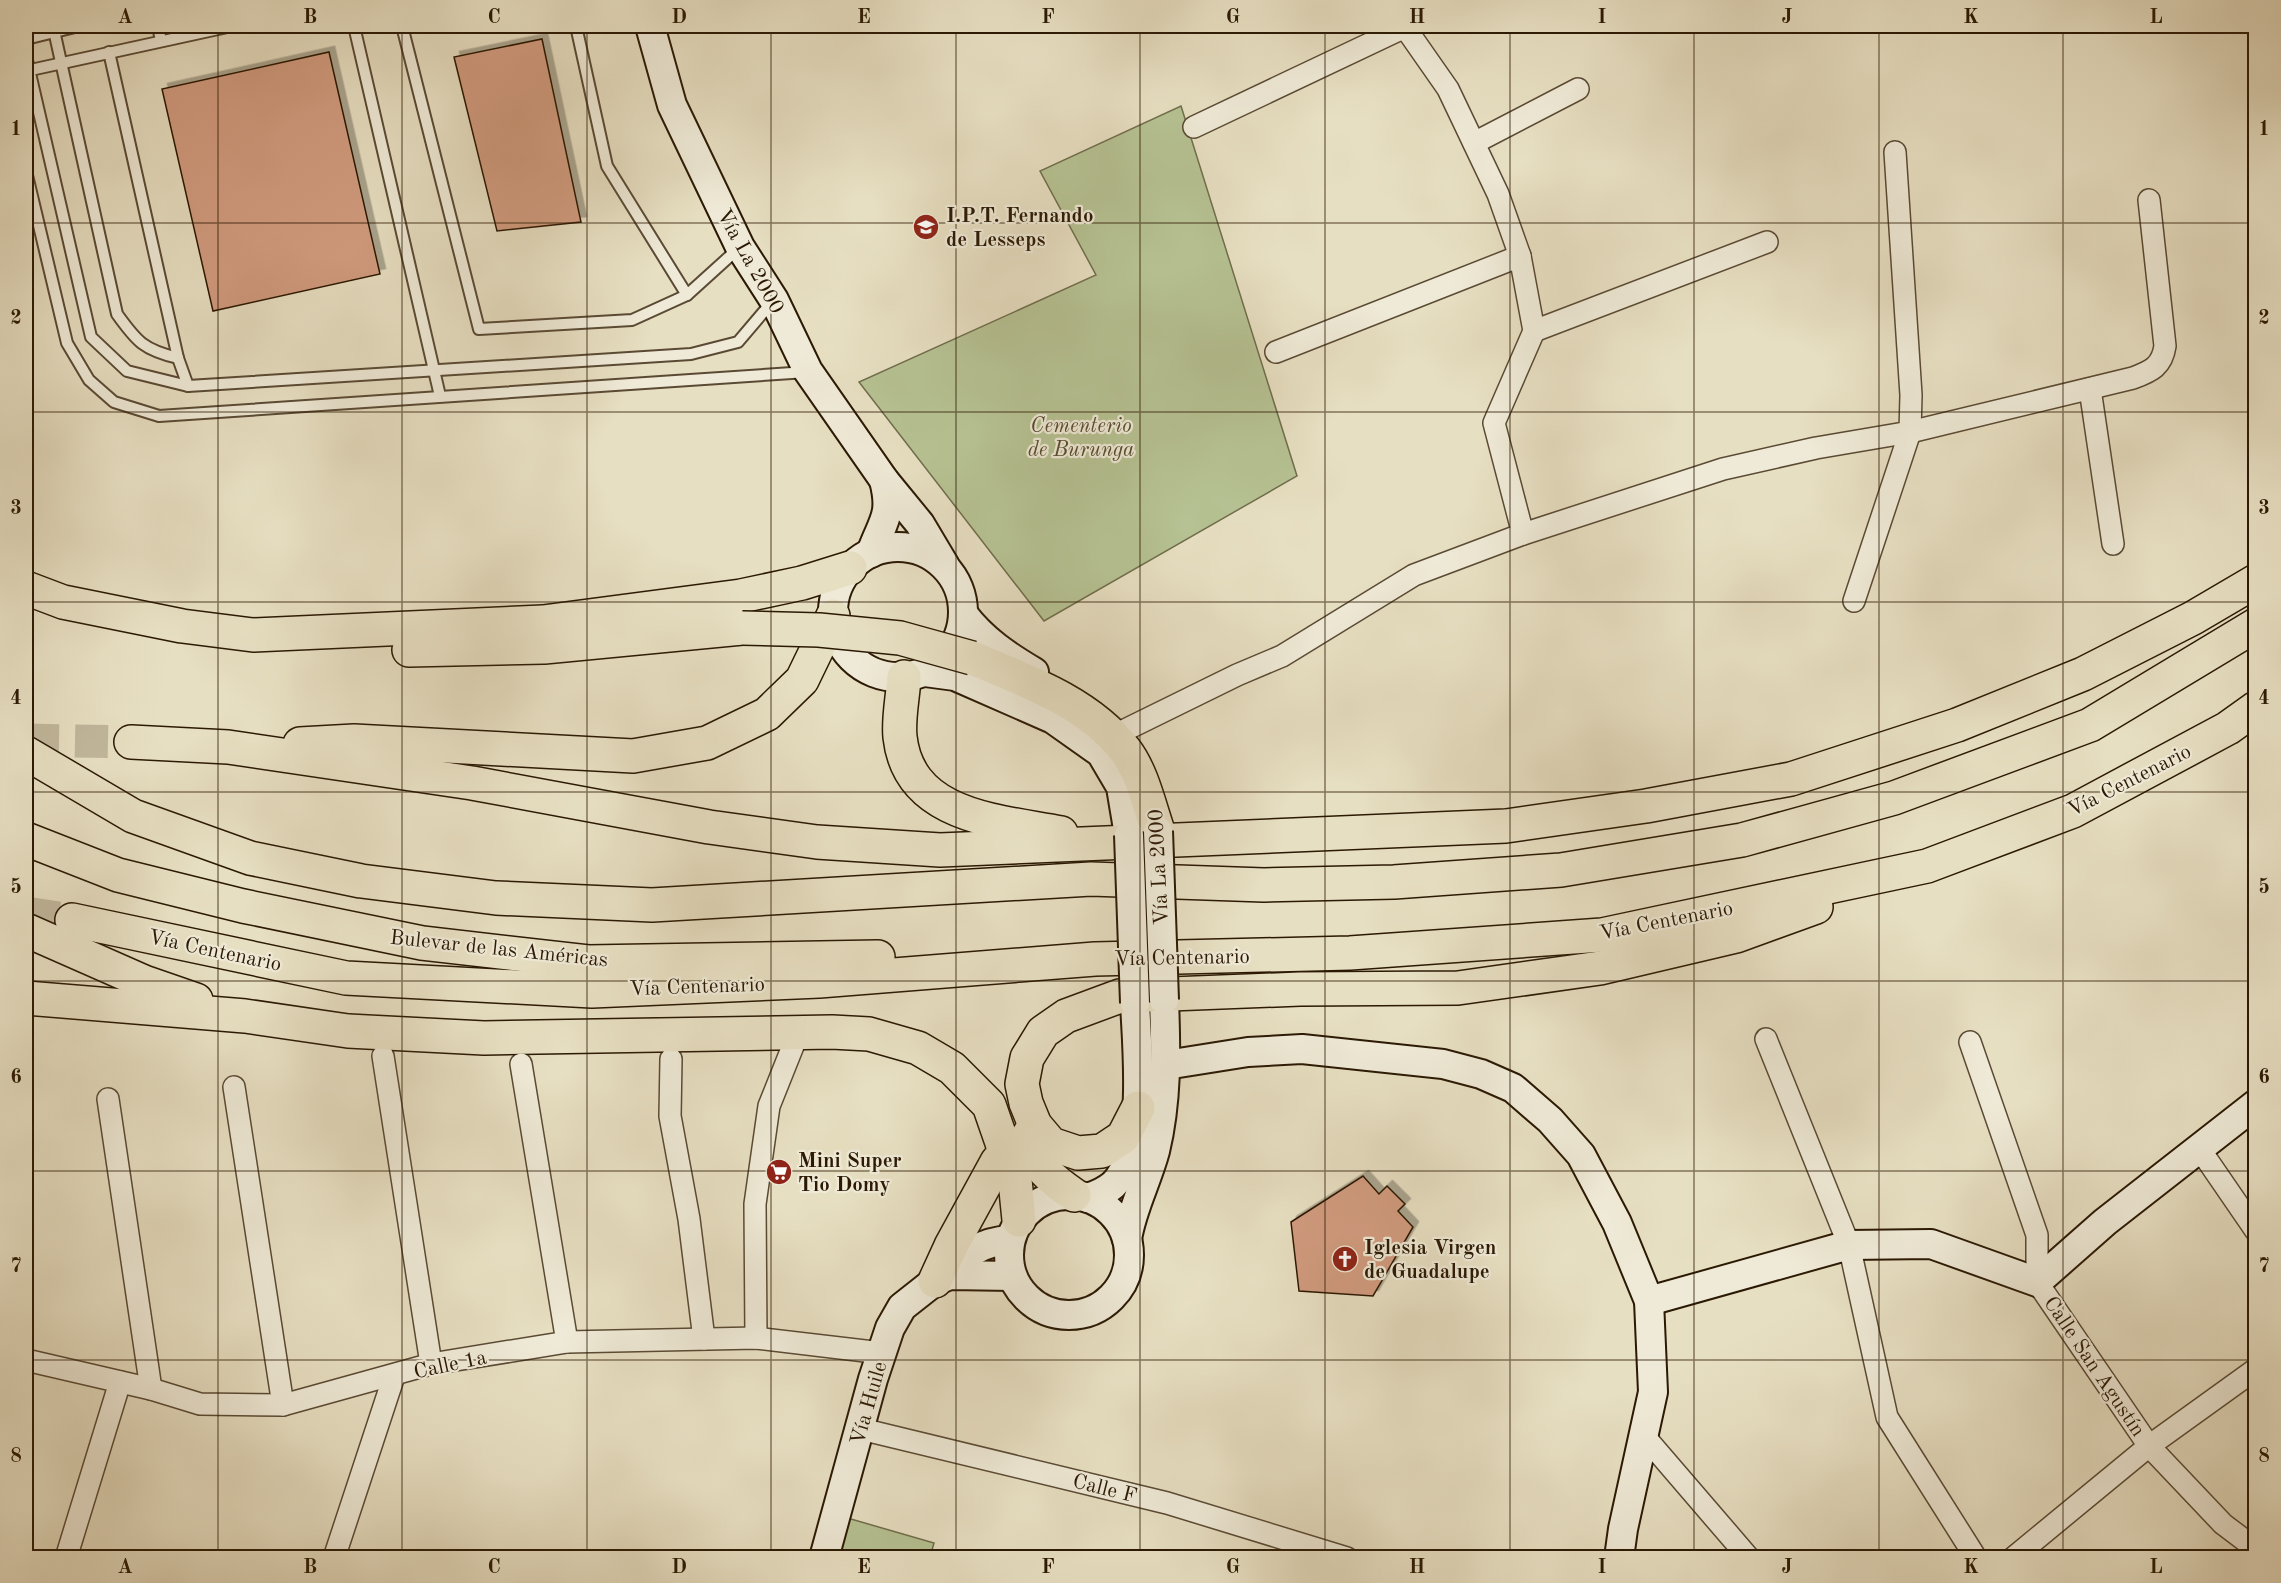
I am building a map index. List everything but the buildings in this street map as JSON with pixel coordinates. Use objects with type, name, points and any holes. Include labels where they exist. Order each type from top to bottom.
[{"type":"highway","points":[[253,635],[543,622],[741,596],[802,583],[860,560]]},
{"type":"highway","points":[[131,742],[228,747],[472,783],[709,827],[817,842],[940,850],[1133,836],[1506,826],[1646,806],[1791,779],[1957,725],[2083,674],[2193,618],[2256,581]]},
{"type":"highway","points":[[26,588],[63,602],[160,622],[401,651],[544,647],[742,628],[819,630],[900,638],[972,658],[1017,677],[1090,716],[1125,750],[1143,788],[1133,836]]},
{"type":"highway","points":[[228,747],[354,741],[633,756],[707,743],[767,714],[802,680],[833,616]]},
{"type":"highway","points":[[26,753],[133,816],[250,858],[361,880],[496,898],[652,905],[1091,879],[1264,885],[1394,882],[1561,870],[1742,840],[1894,798],[2090,725],[2256,625]]},
{"type":"highway","points":[[914,675],[900,737],[912,771],[927,791],[952,809],[976,818],[1133,836]]},
{"type":"highway","name":"Vía Centenario","points":[[72,920],[346,978],[592,991],[819,981],[1095,959],[1350,953],[1602,935],[1927,866],[2073,811],[2229,728],[2256,708]]},
{"type":"highway","name":"Bulevar de las Américas","points":[[26,839],[118,874],[243,906],[422,943],[588,962],[822,956],[1095,959]]},
{"type":"highway","points":[[1138,1108],[1124,1137],[1102,1151],[1078,1153],[1051,1144],[1035,1125],[1026,1103],[1022,1084],[1027,1058],[1043,1032],[1066,1016],[1120,996],[1300,989],[1458,988],[1600,968],[1736,936],[1927,866]]},
{"type":"highway","points":[[26,930],[144,982],[245,1016]]},
{"type":"highway","points":[[26,998],[245,1016],[348,1030],[484,1038],[832,1032],[869,1034],[918,1048],[952,1068],[989,1105],[1015,1180],[1014,1230]]},
{"type":"highway","points":[[1035,1125],[1027,1138],[1031,1153],[1047,1177],[1081,1196]]},
{"type":"highway","points":[[942,1278],[951,1246],[997,1162],[1006,1151]]},
{"type":"street","name":"Vía La 2000","points":[[650,26],[672,105],[740,247],[774,300],[808,371],[884,480],[920,524],[945,566]]},
{"type":"street","points":[[1194,128],[1404,26],[1448,89],[1498,194],[1520,256],[1534,331],[1494,423],[1523,534]]},
{"type":"street","points":[[1473,143],[1578,89]]},
{"type":"street","points":[[1854,601],[1910,432],[1911,395],[1895,152]]},
{"type":"street","points":[[1121,732],[1237,675],[1282,656],[1414,575],[1523,534],[1723,469],[1816,448],[1910,432],[2133,378],[2155,369],[2163,358],[2165,345],[2149,200]]},
{"type":"street","points":[[1534,331],[1767,242]]},
{"type":"street","points":[[1276,352],[1520,256]]},
{"type":"street","points":[[2090,389],[2112,544]]},
{"type":"street","name":"Vía La 2000","points":[[860,560],[886,518],[890,502],[884,480]]},
{"type":"street","points":[[897,547],[923,552],[945,566],[960,589],[964,615],[958,639],[945,659],[914,675],[884,676],[864,668],[848,654],[837,636],[833,616],[836,590],[860,560],[897,547]]},
{"type":"street","name":"Vía La 2000","points":[[964,615],[975,630],[1004,654],[1081,698],[1121,732],[1138,751],[1154,790],[1133,836],[1138,1108],[1124,1169],[1113,1185],[1081,1196]]},
{"type":"street","name":"Vía La 2000","points":[[914,675],[955,676],[1053,720],[1101,753],[1120,787],[1133,836],[1164,1000],[1166,1065],[1164,1109],[1154,1154],[1131,1214],[1127,1239]]},
{"type":"street","points":[[1766,1039],[1849,1245],[1887,1417],[1976,1557]]},
{"type":"street","points":[[756,1338],[755,1204],[769,1106],[795,1041]]},
{"type":"street","name":"Calle San Agustín","points":[[1970,1042],[2037,1235],[2037,1282],[2149,1446],[2223,1524],[2256,1549]]},
{"type":"street","points":[[1166,1065],[1248,1052],[1313,1050],[1443,1064],[1481,1074],[1514,1089],[1550,1120],[1581,1155],[1617,1223],[1649,1301],[1653,1392],[1619,1557]]},
{"type":"street","points":[[383,1056],[431,1364]]},
{"type":"street","points":[[671,1059],[670,1116],[689,1219],[704,1339]]},
{"type":"street","points":[[521,1064],[567,1342]]},
{"type":"street","points":[[234,1088],[283,1405]]},
{"type":"street","points":[[108,1099],[150,1389]]},
{"type":"street","points":[[1649,1301],[1849,1245],[1931,1244],[2037,1282],[2105,1222],[2256,1104]]},
{"type":"street","points":[[2199,1148],[2256,1231]]},
{"type":"street","points":[[1053,1196],[1081,1196],[1105,1207],[1119,1221],[1127,1239],[1129,1259],[1125,1279],[1113,1296],[1097,1308],[1078,1315],[1057,1314],[1038,1307],[1022,1294],[1012,1276],[1014,1230],[1034,1205],[1053,1196]]},
{"type":"street","name":"Vía Huile","points":[[824,1557],[882,1353],[890,1328],[902,1307],[988,1241],[1014,1230]]},
{"type":"street","points":[[942,1278],[1012,1276]]},
{"type":"street","name":"Calle 1a","points":[[26,1360],[150,1389],[200,1404],[283,1405],[431,1364],[567,1342],[756,1338],[882,1353]]},
{"type":"street","points":[[2013,1557],[2149,1446],[2256,1369]]},
{"type":"street","points":[[334,1557],[394,1376]]},
{"type":"street","points":[[66,1557],[120,1382]]},
{"type":"street","name":"Calle F","points":[[861,1429],[1167,1503],[1347,1557]]},
{"type":"street","points":[[1645,1437],[1749,1557]]},
{"type":"lane","points":[[26,39],[54,28],[79,26]]},
{"type":"lane","points":[[158,26],[161,41]]},
{"type":"lane","points":[[27,70],[231,26]]},
{"type":"lane","points":[[356,26],[440,396]]},
{"type":"lane","points":[[402,26],[479,329],[632,320],[687,295],[740,247]]},
{"type":"lane","points":[[576,26],[607,166],[687,295]]},
{"type":"lane","points":[[54,28],[117,314],[142,346],[157,353],[178,358]]},
{"type":"lane","points":[[109,52],[178,358],[188,386]]},
{"type":"lane","points":[[26,56],[27,70],[91,337],[127,370],[188,386],[691,354],[738,342],[774,300]]},
{"type":"lane","points":[[26,171],[67,343],[89,380],[114,402],[159,416],[784,375],[808,371]]},
{"type":"green space","name":"Cementerio de Burunga","points":[[1181,106],[1297,476],[1044,621],[859,382],[1096,275],[1040,171]]},
{"type":"green space","points":[[844,1517],[934,1543],[930,1557],[832,1558]]},
{"type":"tunnel","points":[[26,740],[131,742]]},
{"type":"tunnel","points":[[26,913],[72,920]]},
{"type":"place","name":"I.P.T. Fernando de Lesseps","points":[[926,227]]},
{"type":"place","name":"Mini Super Tio Domy","points":[[779,1172]]},
{"type":"place","name":"Iglesia Virgen de Guadalupe","points":[[1345,1259]]}]
